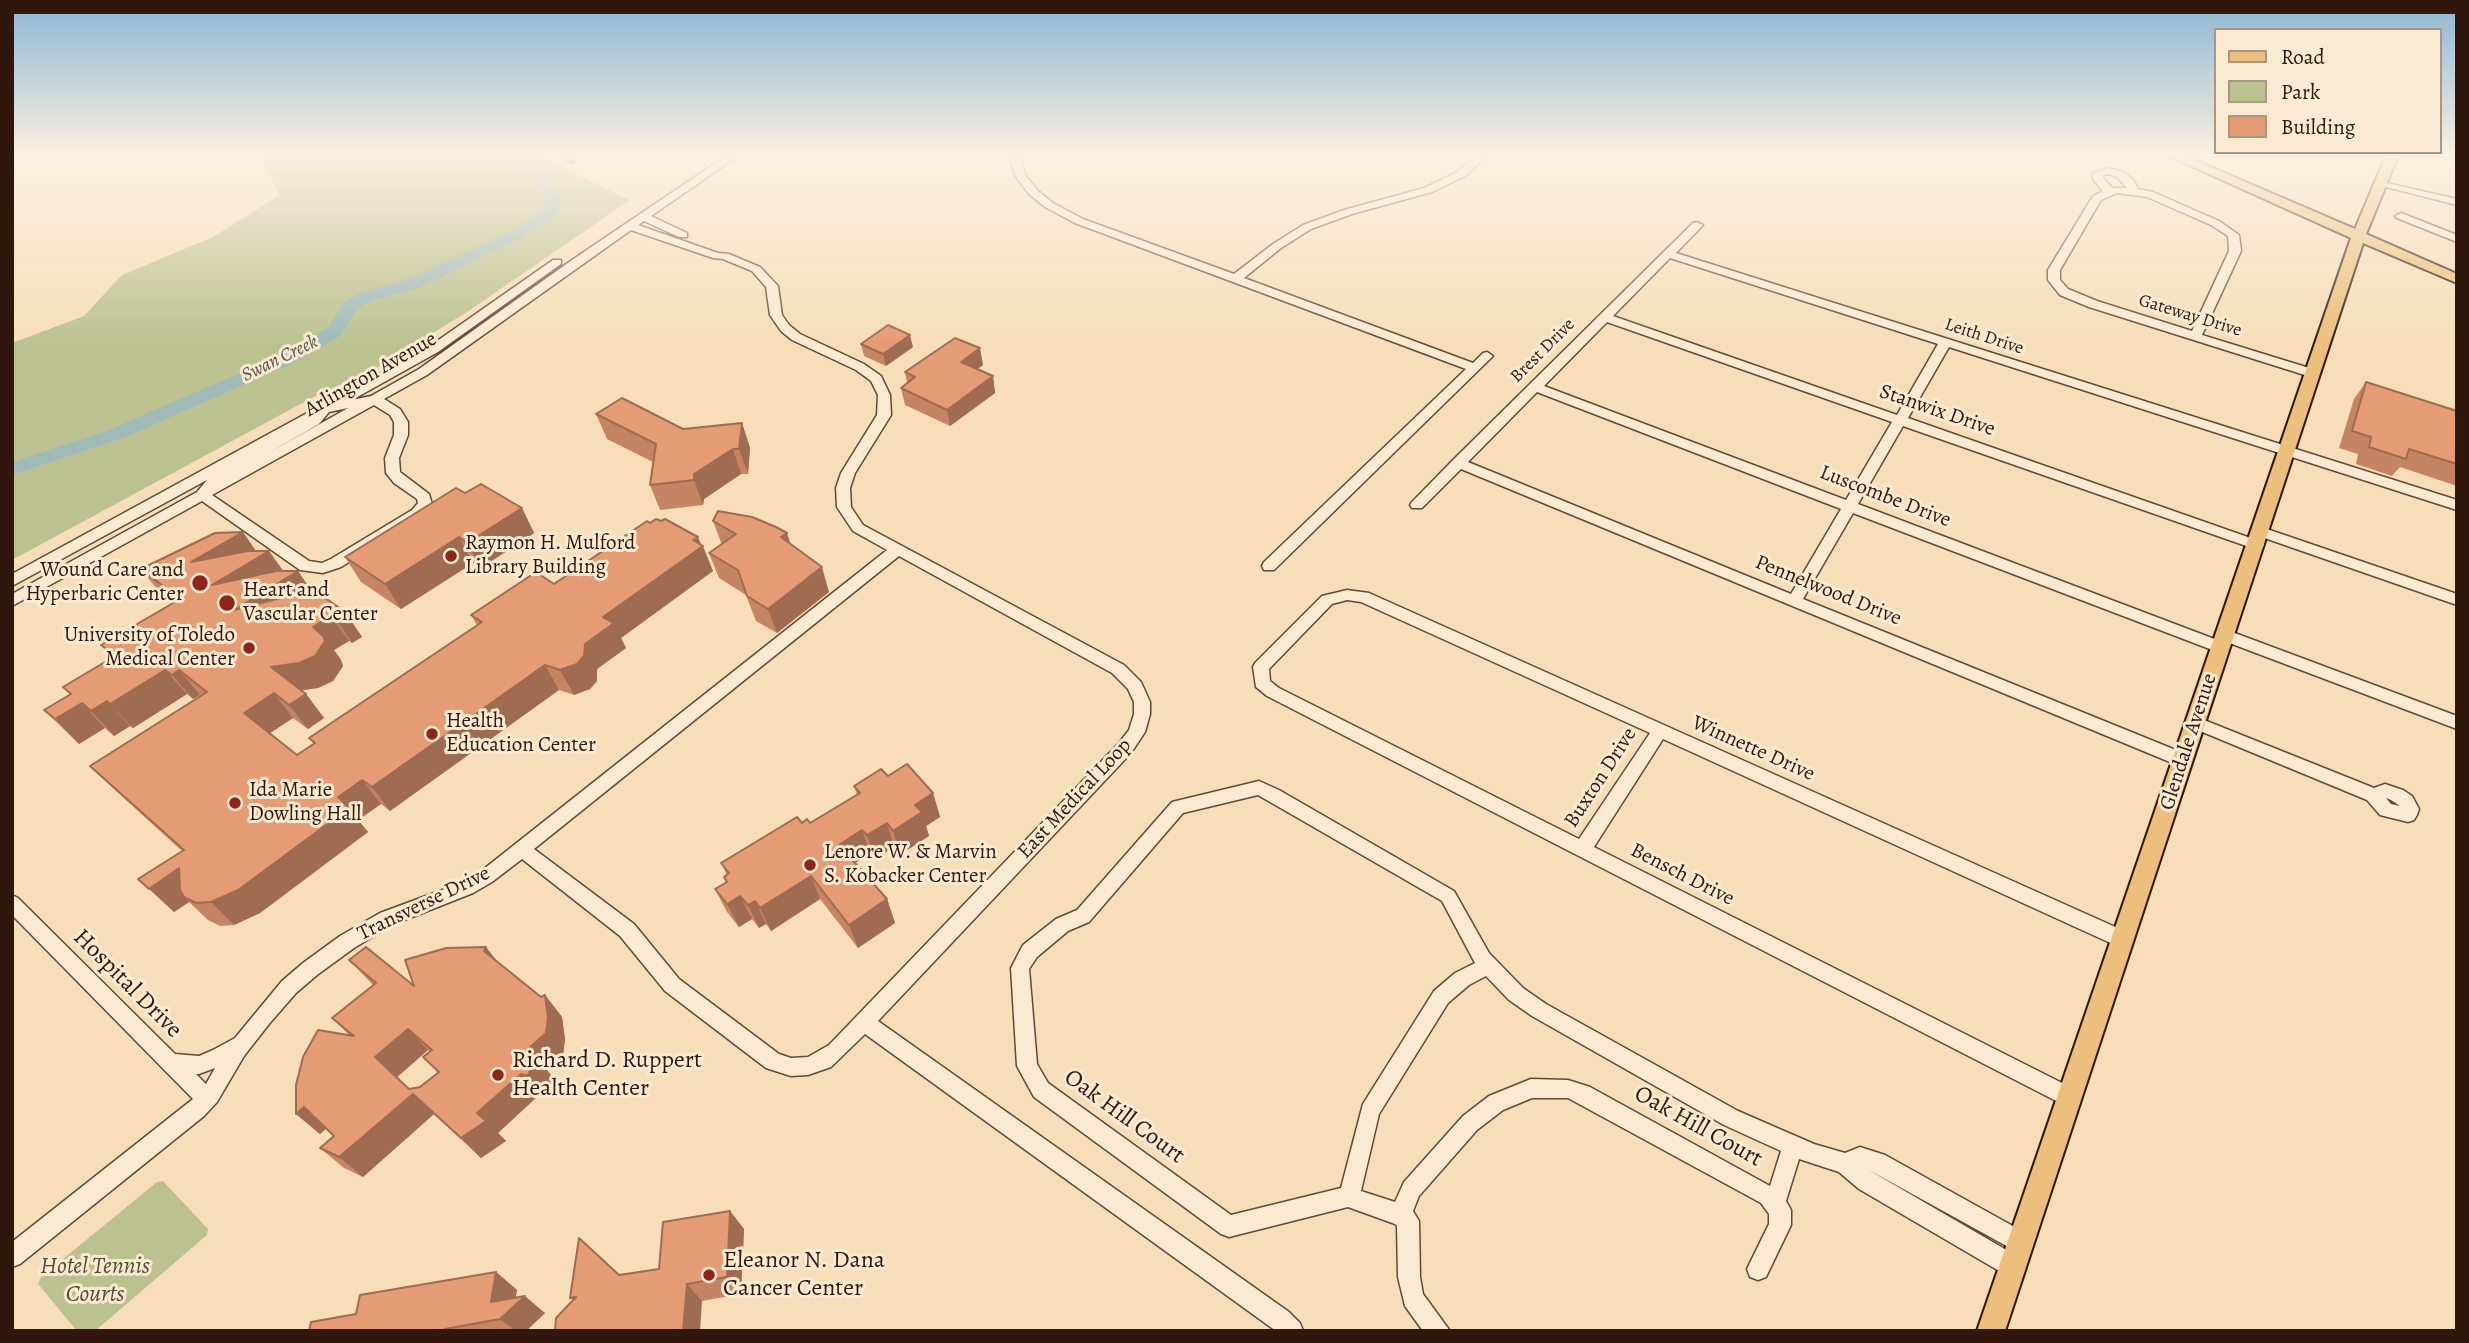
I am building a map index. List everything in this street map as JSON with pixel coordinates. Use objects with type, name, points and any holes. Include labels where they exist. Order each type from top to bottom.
[{"type":"main road","points":[[2319,219],[2457,279]]},
{"type":"main road","name":"Glendale Avenue","points":[[1991,1331],[2124,940],[2194,722],[2259,539],[2367,219]]},
{"type":"street","name":"Arlington Avenue","points":[[12,581],[434,349],[621,219]]},
{"type":"street","points":[[630,226],[629,221],[632,219]]},
{"type":"street","name":"Arlington Avenue","points":[[12,601],[442,359],[641,219]]},
{"type":"street","name":"East Medical Loop","points":[[647,219],[723,252],[724,256]]},
{"type":"street","points":[[1075,219],[1473,370]]},
{"type":"street","points":[[1234,280],[1277,246],[1307,227],[1328,219]]},
{"type":"street","name":"Gateway Drive","points":[[2085,219],[2054,270],[2057,286],[2080,300],[2315,374]]},
{"type":"street","points":[[2196,335],[2234,252],[2235,239],[2205,219]]},
{"type":"street","points":[[2408,219],[2457,239]]},
{"type":"street","name":"Brest Drive","points":[[1417,505],[1697,225]]},
{"type":"street","name":"East Medical Loop","points":[[522,849],[627,930],[668,982],[778,1064],[803,1067],[824,1060],[864,1022],[1125,748],[1137,732],[1142,714],[1142,702],[1135,685],[1118,669],[896,551],[858,528],[848,516],[842,498],[848,472],[884,415],[886,403],[880,385],[860,368],[787,331],[776,315],[773,289],[769,280],[752,267],[630,226]]},
{"type":"street","name":"Leith Drive","points":[[1669,254],[2457,505]]},
{"type":"street","name":"Stanwix Drive","points":[[1604,317],[1900,421],[2259,539],[2457,600]]},
{"type":"street","points":[[1794,601],[1945,343]]},
{"type":"street","points":[[1269,566],[1488,356]]},
{"type":"street","name":"Luscombe Drive","points":[[1535,387],[1848,506],[2457,723]]},
{"type":"street","points":[[374,399],[395,412],[401,422],[401,435],[392,457],[393,473],[424,496],[425,504],[417,513],[331,565],[317,569],[305,566],[202,495],[218,475],[314,421],[326,409],[374,399]]},
{"type":"street","name":"Pennelwood Drive","points":[[1458,463],[2182,760]]},
{"type":"street","name":"Transverse Drive","points":[[12,1256],[207,1099],[245,1040],[289,987],[347,942],[397,914],[474,884],[522,849],[896,551]]},
{"type":"street","name":"Winnette Drive","points":[[1273,692],[1262,683],[1259,674],[1261,667],[1327,600],[1347,595],[1364,597],[2124,940]]},
{"type":"street","name":"Bensch Drive","points":[[1273,692],[2070,1098]]},
{"type":"street","points":[[2194,722],[2373,795]]},
{"type":"street","name":"Buxton Drive","points":[[1582,850],[1659,732]]},
{"type":"street","name":"Oak Hill Court","points":[[1349,1196],[1229,1226],[1041,1090],[1027,1066],[1020,968],[1030,951],[1062,925],[1083,916],[1178,807],[1259,788],[1448,896],[1488,966],[1516,994],[1539,1010],[1731,1118],[1793,1146],[1845,1163],[1866,1182],[2014,1266]]},
{"type":"street","name":"Hospital Drive","points":[[12,903],[207,1099]]},
{"type":"street","points":[[1439,1331],[1413,1298],[1409,1277],[1408,1221],[1401,1215],[1349,1196],[1370,1111],[1441,997],[1462,979],[1488,966]]},
{"type":"street","points":[[864,1022],[1281,1320],[1292,1331]]},
{"type":"street","points":[[170,1062],[191,1066],[209,1062],[245,1040]]},
{"type":"street","name":"Oak Hill Court","points":[[1401,1215],[1411,1189],[1469,1123],[1496,1103],[1513,1095],[1545,1087],[1568,1089],[1583,1094],[1768,1196],[1780,1210],[1780,1225],[1758,1269]]},
{"type":"street","name":"Oak Hill Court","points":[[1775,1204],[1793,1146]]},
{"type":"street","name":"Oak Hill Court","points":[[1845,1163],[1860,1157],[1878,1162],[2021,1243]]},
{"type":"green space","points":[[242,219],[603,219],[467,312],[370,372],[319,394],[12,560],[12,343],[84,316],[122,275],[213,237]]},
{"type":"green space","name":"Hotel Tennis Courts","points":[[163,1181],[208,1229],[207,1235],[95,1331],[77,1331],[38,1284],[41,1277],[157,1182]]},
{"type":"building","points":[[888,325],[910,335],[883,354],[861,344]]},
{"type":"building","points":[[955,338],[980,348],[961,362],[993,376],[947,410],[901,388],[915,377],[905,372]]},
{"type":"building","points":[[2366,382],[2457,411],[2457,464],[2409,449],[2406,459],[2369,447],[2371,437],[2352,431]]},
{"type":"building","points":[[622,398],[683,429],[742,423],[739,449],[733,449],[694,474],[694,480],[650,485],[656,444],[596,414]]},
{"type":"building","points":[[481,484],[522,508],[467,543],[459,537],[385,584],[345,557],[456,488],[465,493]]},
{"type":"building","points":[[718,511],[752,517],[776,527],[787,533],[781,537],[822,567],[768,609],[747,596],[738,570],[709,553],[736,534],[713,521]]},
{"type":"building","points":[[656,519],[665,519],[698,537],[693,540],[703,546],[603,617],[614,623],[585,644],[584,656],[577,664],[560,670],[545,665],[372,787],[362,780],[338,797],[349,808],[238,890],[211,902],[196,903],[184,897],[180,890],[179,868],[149,889],[138,879],[184,850],[90,766],[207,692],[179,670],[172,675],[165,670],[110,704],[107,701],[91,711],[82,703],[55,719],[44,710],[71,694],[63,687],[115,656],[101,645],[180,599],[141,569],[215,533],[243,532],[191,562],[248,551],[269,551],[212,585],[276,571],[298,571],[234,610],[308,591],[317,592],[345,612],[335,618],[331,616],[313,627],[325,641],[315,656],[299,663],[271,667],[306,694],[289,705],[274,693],[244,713],[297,755],[315,743],[309,738],[482,622],[471,615],[536,572],[554,584],[647,521],[650,523]]},
{"type":"building","points":[[907,764],[933,793],[915,805],[922,812],[893,831],[887,823],[867,835],[862,830],[839,845],[887,899],[849,925],[811,876],[760,908],[755,901],[748,905],[740,896],[727,904],[715,889],[727,882],[724,877],[729,873],[721,863],[797,817],[802,823],[807,819],[810,823],[860,793],[854,786],[881,769],[888,776]]},
{"type":"building","name":"Richard D. Ruppert Health Center","points":[[366,947],[414,986],[405,960],[446,948],[486,947],[484,951],[541,997],[545,995],[548,1018],[546,1033],[527,1050],[537,1058],[535,1063],[527,1076],[521,1074],[477,1113],[486,1121],[461,1138],[413,1094],[339,1157],[320,1148],[334,1136],[304,1107],[296,1114],[296,1085],[303,1057],[318,1030],[354,1036],[332,1018],[376,983],[349,960]],"holes":[[[408,1029],[432,1050],[423,1057],[439,1072],[420,1087],[409,1089],[375,1057]]]},
{"type":"building","points":[[730,1211],[727,1277],[687,1284],[683,1331],[555,1331],[556,1318],[576,1297],[570,1298],[579,1238],[619,1275],[659,1269],[663,1222]]},
{"type":"building","points":[[496,1272],[491,1302],[525,1296],[500,1319],[443,1331],[309,1331],[311,1322],[356,1314],[360,1295]]},
{"type":"waterway","name":"Swan Creek","points":[[12,469],[116,434],[287,359],[334,332],[352,304],[368,296],[412,284],[516,235],[540,219]]},
{"type":"place","name":"Raymon H. Mulford Library Building","points":[[451,556]]},
{"type":"place","name":"Wound Care and Hyperbaric Center","points":[[200,583]]},
{"type":"place","name":"Heart and Vascular Center","points":[[227,603]]},
{"type":"place","name":"University of Toledo Medical Center","points":[[249,648]]},
{"type":"place","name":"Health Education Center","points":[[432,734]]},
{"type":"place","name":"Ida Marie Dowling Hall","points":[[235,803]]},
{"type":"place","name":"Lenore W. & Marvin S. Kobacker Center","points":[[810,865]]},
{"type":"place","name":"Richard D. Ruppert Health Center","points":[[498,1075]]},
{"type":"place","name":"Eleanor N. Dana Cancer Center","points":[[709,1275]]}]
